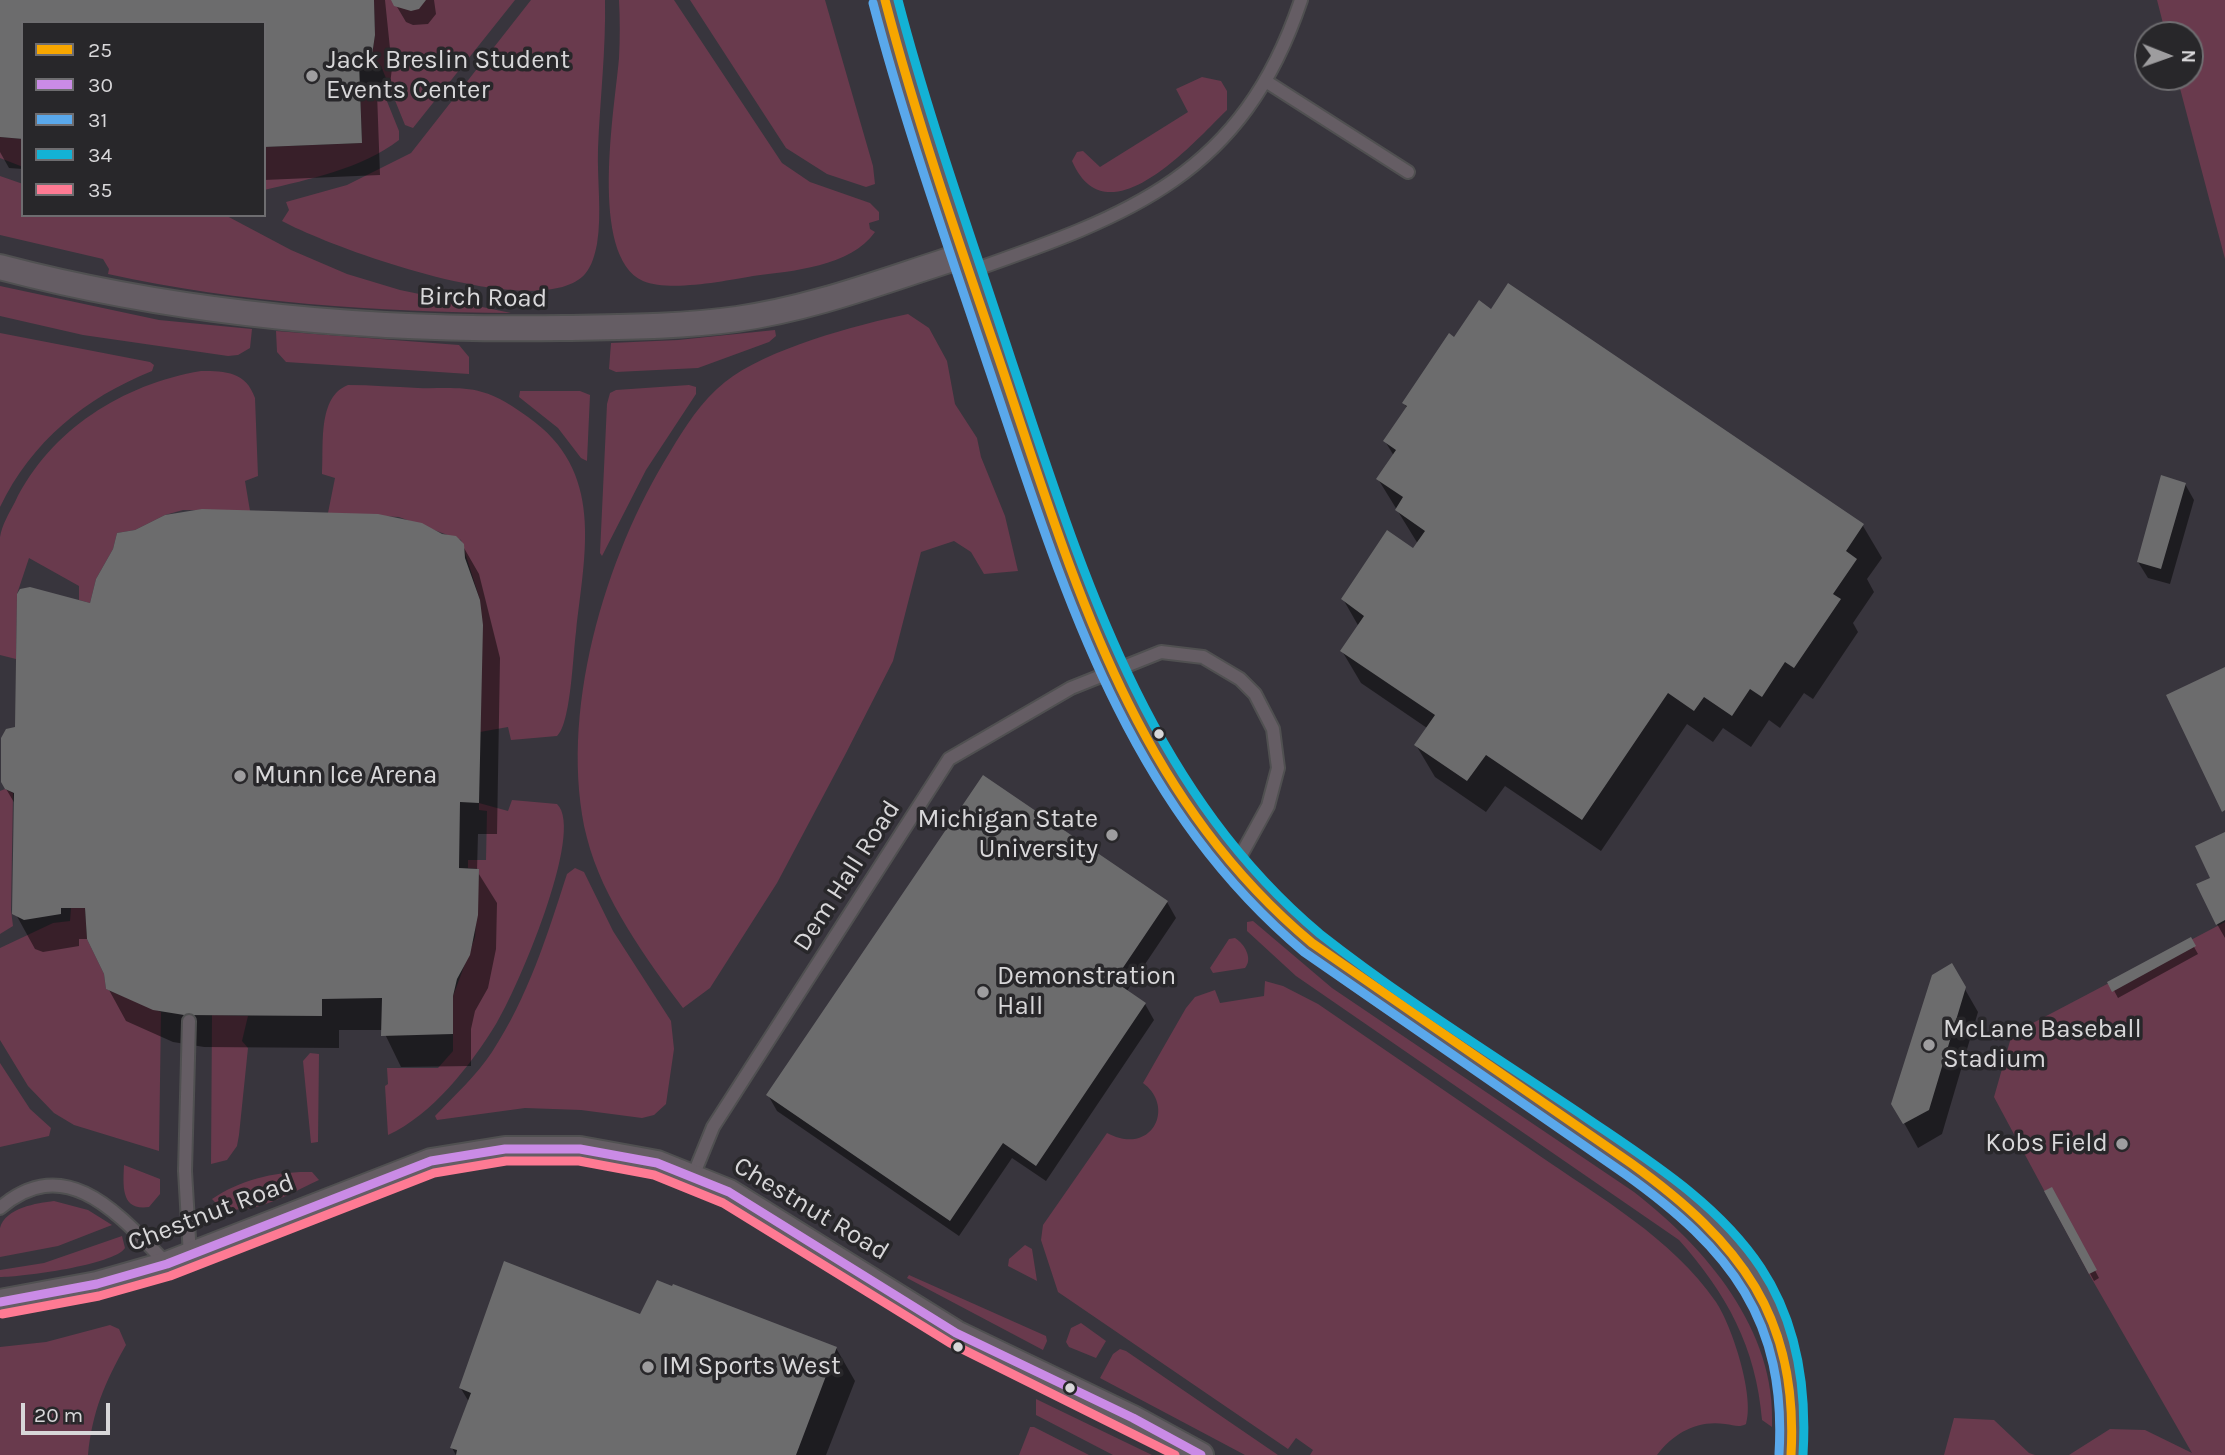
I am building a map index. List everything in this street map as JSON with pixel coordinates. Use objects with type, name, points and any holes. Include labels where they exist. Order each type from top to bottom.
[{"type":"street","points":[[885,0],[925,147],[1108,671],[1162,772],[1196,822],[1234,868],[1304,937],[1380,993],[1659,1182],[1713,1228],[1753,1279],[1779,1333],[1792,1392],[1791,1455]]},
{"type":"street","name":"Birch Road","points":[[0,267],[55,282],[219,310],[410,327],[519,329],[738,319],[833,299],[965,264]]},
{"type":"street","name":"Chestnut Road","points":[[0,1301],[97,1284],[179,1260],[394,1173],[468,1153],[543,1147],[580,1149],[644,1160],[693,1176],[764,1211],[956,1333],[1133,1418],[1200,1455]]},
{"type":"lane","points":[[965,264],[1115,216],[1141,203],[1189,171],[1231,129],[1267,82],[1279,59],[1301,0]]},
{"type":"lane","points":[[1267,82],[1408,172]]},
{"type":"lane","name":"Dem Hall Road","points":[[693,1176],[713,1127],[949,759],[1071,688],[1161,652],[1182,653],[1222,666],[1240,678],[1260,702],[1273,729],[1278,768],[1268,806],[1234,868]]},
{"type":"lane","points":[[179,1260],[186,1171],[189,1021]]},
{"type":"lane","points":[[0,1208],[23,1190],[43,1185],[70,1187],[95,1196],[179,1260]]},
{"type":"shaded area","name":"Michigan State University","points":[[0,0],[2225,0],[2225,1455],[0,1455]]},
{"type":"shaded area","points":[[374,0],[515,0],[413,128],[405,125],[381,66],[371,62],[375,35]]},
{"type":"shaded area","points":[[531,0],[605,0],[598,149],[598,232],[594,256],[585,274],[561,287],[526,291],[483,287],[389,263],[345,248],[282,221],[289,210],[286,202],[347,185],[411,153]]},
{"type":"shaded area","points":[[619,0],[674,0],[782,163],[810,182],[870,203],[879,212],[879,220],[869,223],[870,229],[875,232],[864,244],[836,260],[819,265],[682,286],[643,281],[626,266],[615,242],[610,212],[609,178],[619,58]]},
{"type":"shaded area","points":[[690,0],[825,0],[873,166],[875,184],[866,187],[827,174],[786,148]]},
{"type":"shaded area","points":[[2157,0],[2225,0],[2225,259],[2181,91],[2204,91],[2204,21],[2162,21]]},
{"type":"shaded area","points":[[1202,77],[1221,81],[1227,91],[1227,110],[1193,143],[1150,178],[1127,189],[1106,192],[1087,183],[1072,161],[1077,152],[1083,151],[1100,167],[1188,112],[1176,89]]},
{"type":"shaded area","points":[[380,84],[399,131],[399,140],[352,166],[266,190],[266,147],[362,143],[360,85]]},
{"type":"shaded area","points":[[0,137],[21,139],[21,166],[0,158]]},
{"type":"shaded area","points":[[0,176],[21,183],[21,217],[229,217],[291,250],[347,274],[400,290],[511,313],[359,308],[208,292],[108,274],[109,269],[103,259],[0,235]]},
{"type":"shaded area","points":[[0,286],[159,320],[252,329],[250,348],[238,355],[228,356],[83,335],[0,316]]},
{"type":"shaded area","points":[[908,314],[929,328],[947,361],[955,404],[977,438],[981,457],[1005,516],[1018,571],[984,574],[971,552],[954,541],[921,552],[893,661],[845,755],[777,883],[710,988],[683,1008],[614,906],[587,838],[579,791],[578,741],[583,690],[593,638],[607,588],[625,539],[647,493],[688,424],[716,389],[743,370],[787,349],[838,332]]},
{"type":"shaded area","points":[[775,330],[776,336],[769,342],[698,368],[616,372],[609,369],[611,343],[678,340]]},
{"type":"shaded area","points":[[276,331],[459,345],[469,357],[469,374],[286,362],[277,352]]},
{"type":"shaded area","points":[[0,333],[150,362],[154,365],[152,371],[104,394],[63,424],[28,462],[0,507]]},
{"type":"shaded area","points":[[201,371],[227,373],[241,378],[255,398],[258,476],[245,481],[250,511],[183,510],[165,515],[135,530],[117,533],[113,549],[96,579],[90,603],[79,600],[79,586],[29,558],[17,594],[16,659],[0,655],[0,537],[8,515],[30,476],[69,432],[92,414],[144,387]]},
{"type":"shaded area","points":[[348,385],[458,388],[488,394],[528,417],[553,438],[569,462],[579,487],[585,543],[568,703],[562,729],[557,736],[511,740],[508,727],[480,732],[480,600],[461,540],[399,517],[328,513],[335,478],[322,474],[324,424],[331,400],[338,391]]},
{"type":"shaded area","points":[[689,385],[696,387],[696,394],[646,470],[602,556],[607,404],[610,393],[616,390]]},
{"type":"shaded area","points":[[520,391],[580,391],[590,395],[587,461],[581,458],[558,428],[519,397]]},
{"type":"shaded area","points":[[5,789],[13,793],[13,926],[0,934],[0,791]]},
{"type":"shaded area","points":[[512,800],[557,804],[564,820],[563,845],[545,912],[506,1006],[475,1056],[435,1102],[388,1135],[385,1086],[388,1084],[387,1068],[438,1068],[453,1051],[453,996],[475,937],[479,869],[468,868],[468,860],[486,860],[487,811],[479,810],[479,803],[508,811]]},
{"type":"shaded area","points":[[575,868],[584,872],[613,931],[671,1021],[674,1049],[666,1104],[654,1115],[642,1118],[581,1110],[525,1108],[437,1120],[435,1116],[479,1069],[505,1031],[536,966],[567,874]]},
{"type":"shaded area","points":[[71,908],[85,908],[87,939],[104,974],[106,989],[161,1012],[159,1151],[74,1125],[54,1113],[28,1086],[0,1040],[0,948],[53,923],[70,921]]},
{"type":"shaded area","points":[[1253,921],[1332,988],[1634,1192],[1686,1238],[1732,1294],[1749,1325],[1763,1357],[1770,1391],[1772,1427],[1762,1420],[1753,1369],[1736,1323],[1725,1301],[1679,1240],[1296,976],[1247,931],[1247,922]]},
{"type":"shaded area","name":"Kobs Field","points":[[2225,922],[2225,1455],[2069,1455],[2110,1429],[2145,1430],[2192,1453],[2089,1274],[1994,1097],[2012,1034]]},
{"type":"shaded area","points":[[1235,938],[1247,952],[1245,968],[1213,973],[1210,968],[1229,939]]},
{"type":"shaded area","points":[[1265,981],[1283,986],[1318,1004],[1609,1203],[1678,1258],[1716,1302],[1729,1327],[1745,1379],[1748,1412],[1746,1424],[1739,1426],[1715,1423],[1696,1426],[1679,1434],[1657,1455],[1310,1455],[1313,1450],[1296,1438],[1288,1449],[1058,1292],[1041,1240],[1043,1225],[1107,1133],[1123,1139],[1136,1139],[1147,1134],[1154,1126],[1158,1116],[1158,1104],[1153,1093],[1143,1083],[1186,1008],[1195,997],[1215,990],[1220,1003],[1264,996]]},
{"type":"shaded area","points":[[212,1015],[248,1016],[242,1041],[248,1048],[237,1146],[227,1160],[211,1164]]},
{"type":"shaded area","points":[[310,1053],[319,1054],[318,1142],[311,1143],[303,1061]]},
{"type":"shaded area","points":[[0,1063],[30,1109],[51,1128],[49,1136],[0,1147]]},
{"type":"shaded area","points":[[124,1165],[160,1179],[160,1194],[149,1207],[133,1205],[126,1196]]},
{"type":"shaded area","points":[[312,1172],[319,1180],[264,1204],[235,1210],[222,1207],[212,1199],[247,1181],[286,1173]]},
{"type":"shaded area","points":[[54,1201],[88,1210],[112,1225],[58,1246],[0,1257],[0,1228],[3,1221],[22,1208]]},
{"type":"shaded area","points":[[122,1236],[125,1248],[104,1260],[46,1272],[0,1277],[0,1270],[44,1263]]},
{"type":"shaded area","points":[[1025,1245],[1032,1249],[1037,1281],[1008,1266],[1009,1259]]},
{"type":"shaded area","points":[[909,1275],[1046,1336],[1043,1350],[907,1278]]},
{"type":"shaded area","points":[[1081,1323],[1106,1341],[1096,1358],[1069,1347],[1066,1342],[1071,1328]]},
{"type":"shaded area","points":[[110,1325],[119,1329],[126,1345],[101,1398],[88,1455],[0,1455],[0,1347],[46,1342]]},
{"type":"shaded area","points":[[1120,1349],[1278,1455],[1245,1455],[1100,1378],[1113,1354]]},
{"type":"shaded area","points":[[1036,1399],[1152,1455],[1113,1455],[1036,1415]]},
{"type":"shaded area","points":[[1954,1418],[1994,1420],[2029,1453],[2035,1455],[1944,1455]]},
{"type":"shaded area","points":[[1030,1427],[1034,1427],[1089,1455],[1019,1455]]},
{"type":"building","name":"Jack Breslin Student Events Center","points":[[0,0],[374,0],[375,35],[371,62],[359,62],[362,143],[266,147],[266,21],[21,21],[21,139],[0,137]]},
{"type":"building","points":[[391,0],[426,0],[419,9],[411,11],[394,6]]},
{"type":"building","points":[[1508,283],[1864,524],[1846,551],[1857,559],[1833,594],[1841,599],[1794,668],[1785,662],[1762,697],[1750,689],[1732,716],[1704,697],[1694,711],[1668,693],[1582,820],[1486,755],[1467,781],[1414,745],[1435,715],[1340,651],[1364,616],[1341,599],[1387,530],[1413,548],[1425,531],[1395,510],[1403,497],[1376,479],[1396,450],[1383,441],[1407,406],[1402,403],[1449,333],[1454,337],[1479,300],[1491,309]]},
{"type":"building","points":[[2161,475],[2186,483],[2161,569],[2137,562]]},
{"type":"building","name":"Munn Ice Arena","points":[[202,509],[378,514],[422,523],[442,534],[456,536],[464,544],[465,558],[480,600],[483,625],[479,803],[460,802],[459,868],[479,869],[478,915],[470,955],[457,979],[453,996],[453,1034],[381,1036],[382,998],[322,999],[322,1016],[184,1015],[153,1010],[106,989],[104,974],[87,939],[85,908],[61,908],[61,914],[24,920],[12,914],[14,793],[5,789],[1,782],[1,738],[6,729],[15,727],[17,594],[20,589],[30,587],[90,603],[96,579],[113,549],[117,533],[135,530],[165,515]]},
{"type":"building","points":[[2225,667],[2225,810],[2222,812],[2166,695]]},
{"type":"building","name":"Demonstration Hall","points":[[983,775],[1168,901],[1114,981],[1146,1003],[1036,1166],[1003,1143],[950,1221],[766,1095]]},
{"type":"building","points":[[2225,832],[2225,920],[2216,925],[2196,884],[2210,878],[2195,846]]},
{"type":"building","points":[[2191,937],[2196,946],[2112,992],[2107,982]]},
{"type":"building","name":"McLane Baseball Stadium","points":[[1952,963],[1966,987],[1929,1110],[1903,1124],[1891,1104],[1932,975]]},
{"type":"building","points":[[2052,1187],[2097,1270],[2089,1274],[2044,1191]]},
{"type":"building","name":"IM Sports West","points":[[504,1261],[640,1314],[657,1280],[672,1286],[673,1284],[837,1347],[796,1455],[456,1455],[457,1450],[450,1448],[471,1393],[459,1388]]},
{"type":"transit line","name":"25","points":[[885,0],[939,181],[1053,520],[1115,675],[1152,748],[1197,818],[1249,883],[1312,943],[1632,1164],[1704,1223],[1732,1254],[1755,1287],[1773,1323],[1785,1362],[1791,1406],[1791,1455]]},
{"type":"transit line","name":"34","points":[[898,0],[952,180],[1064,516],[1093,594],[1126,669],[1163,742],[1207,811],[1259,875],[1320,934],[1417,1005],[1657,1167],[1703,1203],[1744,1245],[1774,1289],[1792,1334],[1801,1382],[1803,1455]]},
{"type":"transit line","name":"31","points":[[873,3],[927,184],[1042,525],[1105,681],[1143,755],[1188,826],[1241,891],[1304,952],[1625,1174],[1662,1202],[1722,1260],[1744,1292],[1761,1326],[1773,1364],[1779,1407],[1779,1454]]},
{"type":"transit line","name":"30","points":[[0,1302],[97,1284],[167,1264],[431,1161],[505,1149],[580,1149],[657,1163],[729,1192],[956,1333],[1133,1418],[1201,1455]]},
{"type":"transit line","name":"35","points":[[2,1314],[99,1296],[170,1276],[434,1173],[506,1161],[579,1161],[654,1175],[723,1203],[950,1343],[1175,1455]]},
{"type":"place","name":"Jack Breslin Student Events Center","points":[[312,76]]},
{"type":"place","name":"Munn Ice Arena","points":[[240,776]]},
{"type":"place","name":"Michigan State University","points":[[1112,835]]},
{"type":"place","name":"Demonstration Hall","points":[[983,992]]},
{"type":"place","name":"McLane Baseball Stadium","points":[[1929,1045]]},
{"type":"place","name":"Kobs Field","points":[[2122,1144]]},
{"type":"place","name":"IM Sports West","points":[[648,1367]]}]
